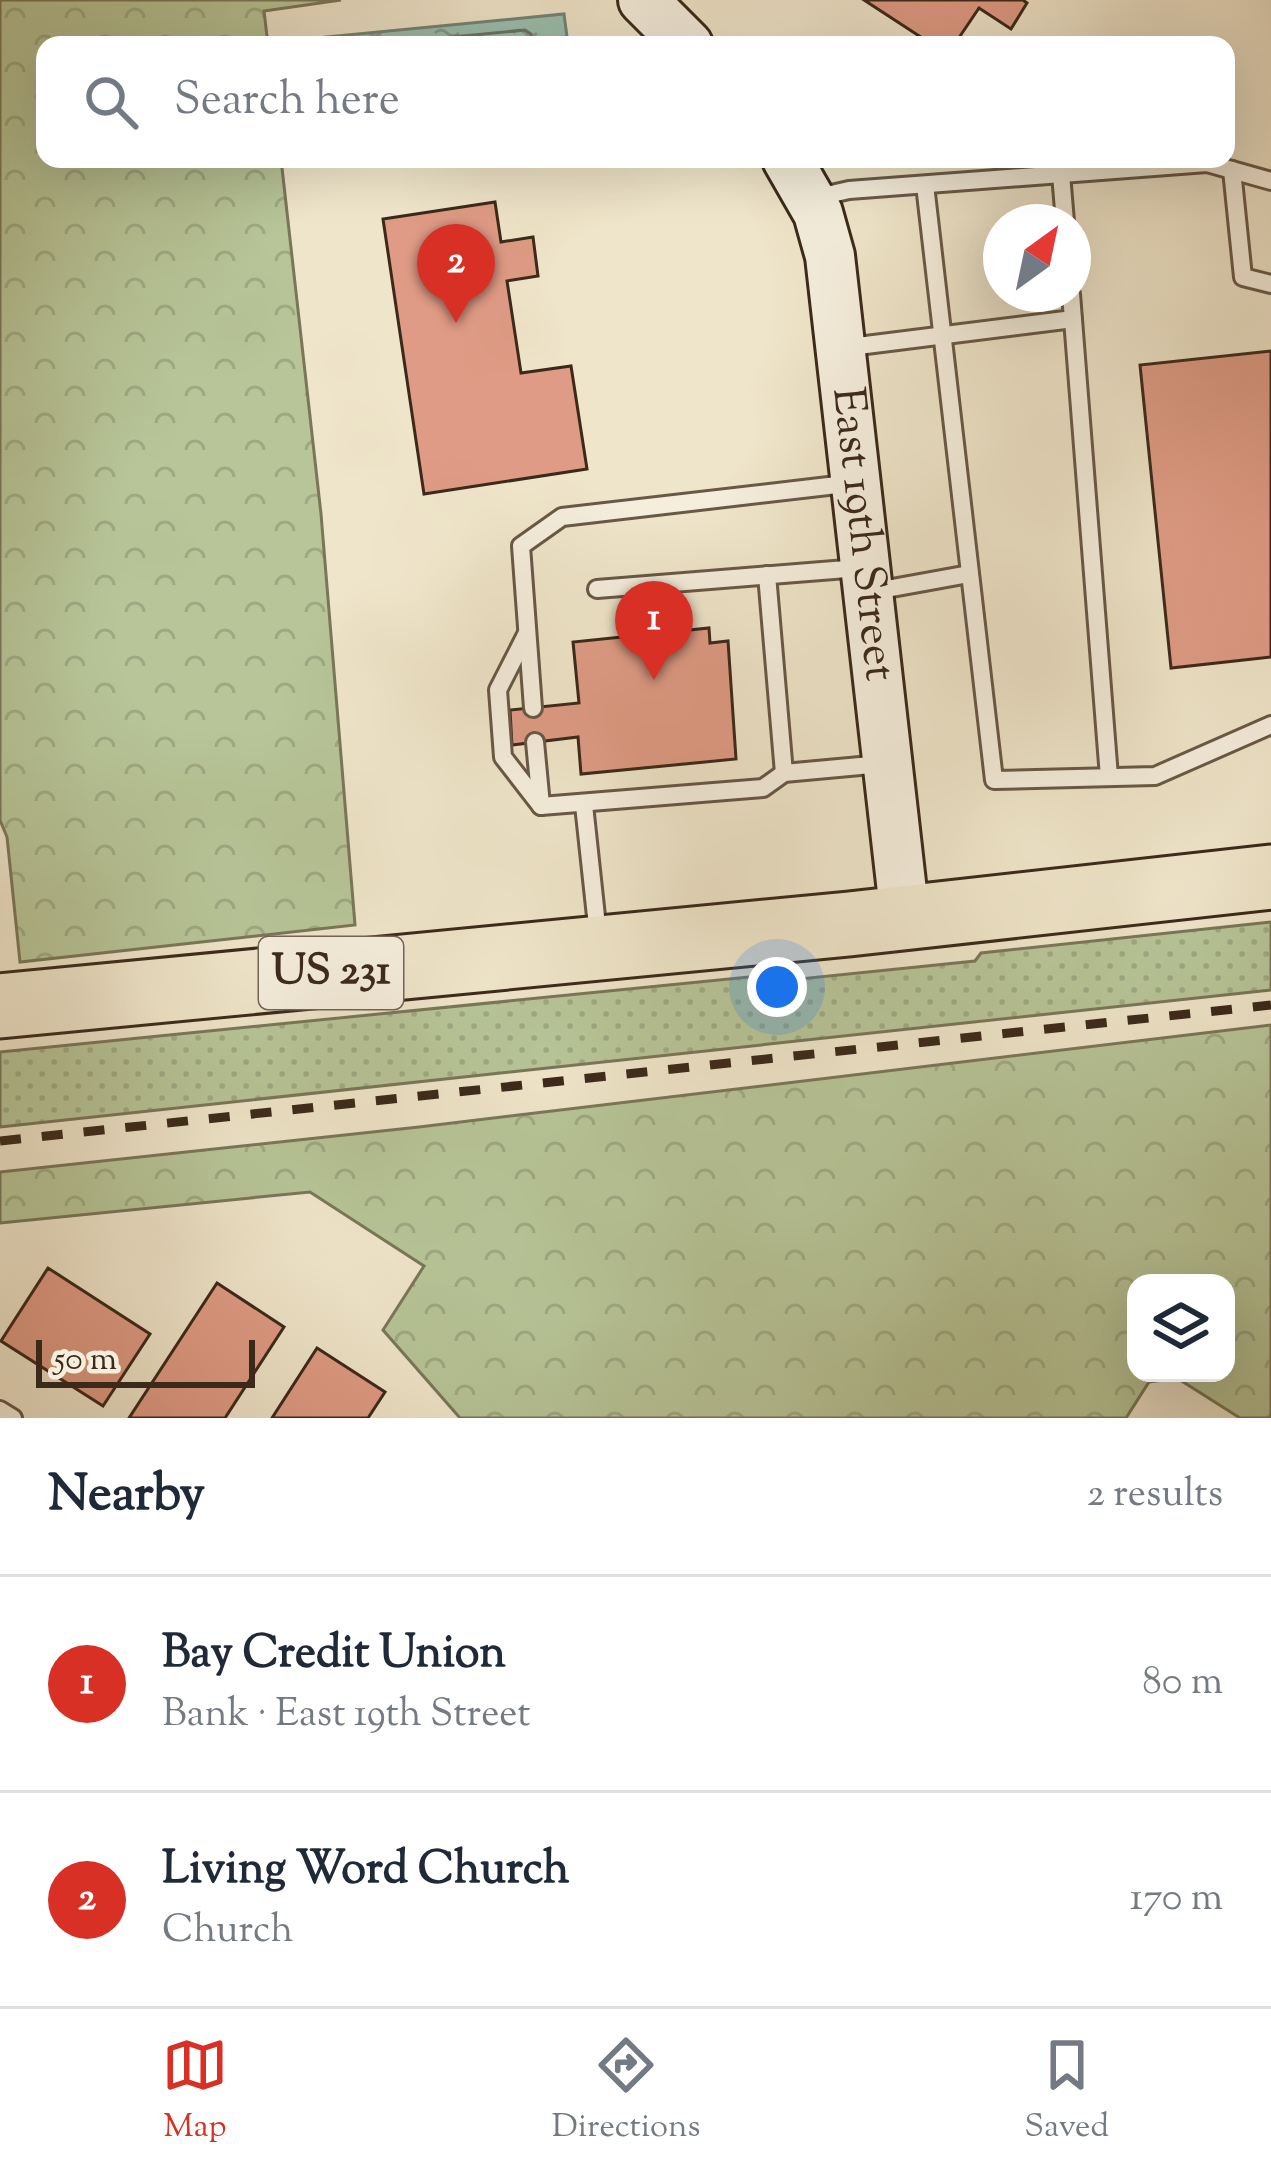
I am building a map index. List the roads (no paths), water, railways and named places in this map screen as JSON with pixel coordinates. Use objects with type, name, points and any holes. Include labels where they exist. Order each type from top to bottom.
[{"type":"highway","name":"US 231","points":[[0,1006],[905,918],[1271,877]]},
{"type":"highway","name":"US 231","points":[[1066,900],[1138,892]]},
{"type":"main road","points":[[643,0],[679,36]]},
{"type":"main road","name":"East 19th Street","points":[[799,179],[830,256],[905,918]]},
{"type":"lane","points":[[799,179],[849,190],[1149,168]]},
{"type":"lane","points":[[1224,168],[1271,181]]},
{"type":"lane","points":[[1232,170],[1243,277],[1271,284]]},
{"type":"lane","points":[[1061,174],[1064,204]]},
{"type":"lane","points":[[925,185],[994,780],[1155,776],[1271,725]]},
{"type":"lane","points":[[1072,312],[1109,777]]},
{"type":"lane","points":[[842,348],[1073,319]]},
{"type":"lane","points":[[532,708],[521,546],[562,517],[855,482]]},
{"type":"lane","points":[[597,589],[766,575],[867,580],[970,574]]},
{"type":"lane","points":[[766,575],[784,772]]},
{"type":"lane","points":[[528,632],[498,690],[502,757],[541,806]]},
{"type":"lane","points":[[536,742],[541,806]]},
{"type":"lane","points":[[541,806],[763,788],[784,772],[886,764]]},
{"type":"lane","points":[[584,805],[599,948]]},
{"type":"lane","points":[[0,1410],[13,1418]]},
{"type":"water","points":[[564,14],[567,36],[336,36]]},
{"type":"railway","points":[[0,1141],[1271,1005]]},
{"type":"place","name":"Living Word Church","points":[[456,323]]},
{"type":"place","name":"Bay Credit Union","points":[[654,680]]}]
